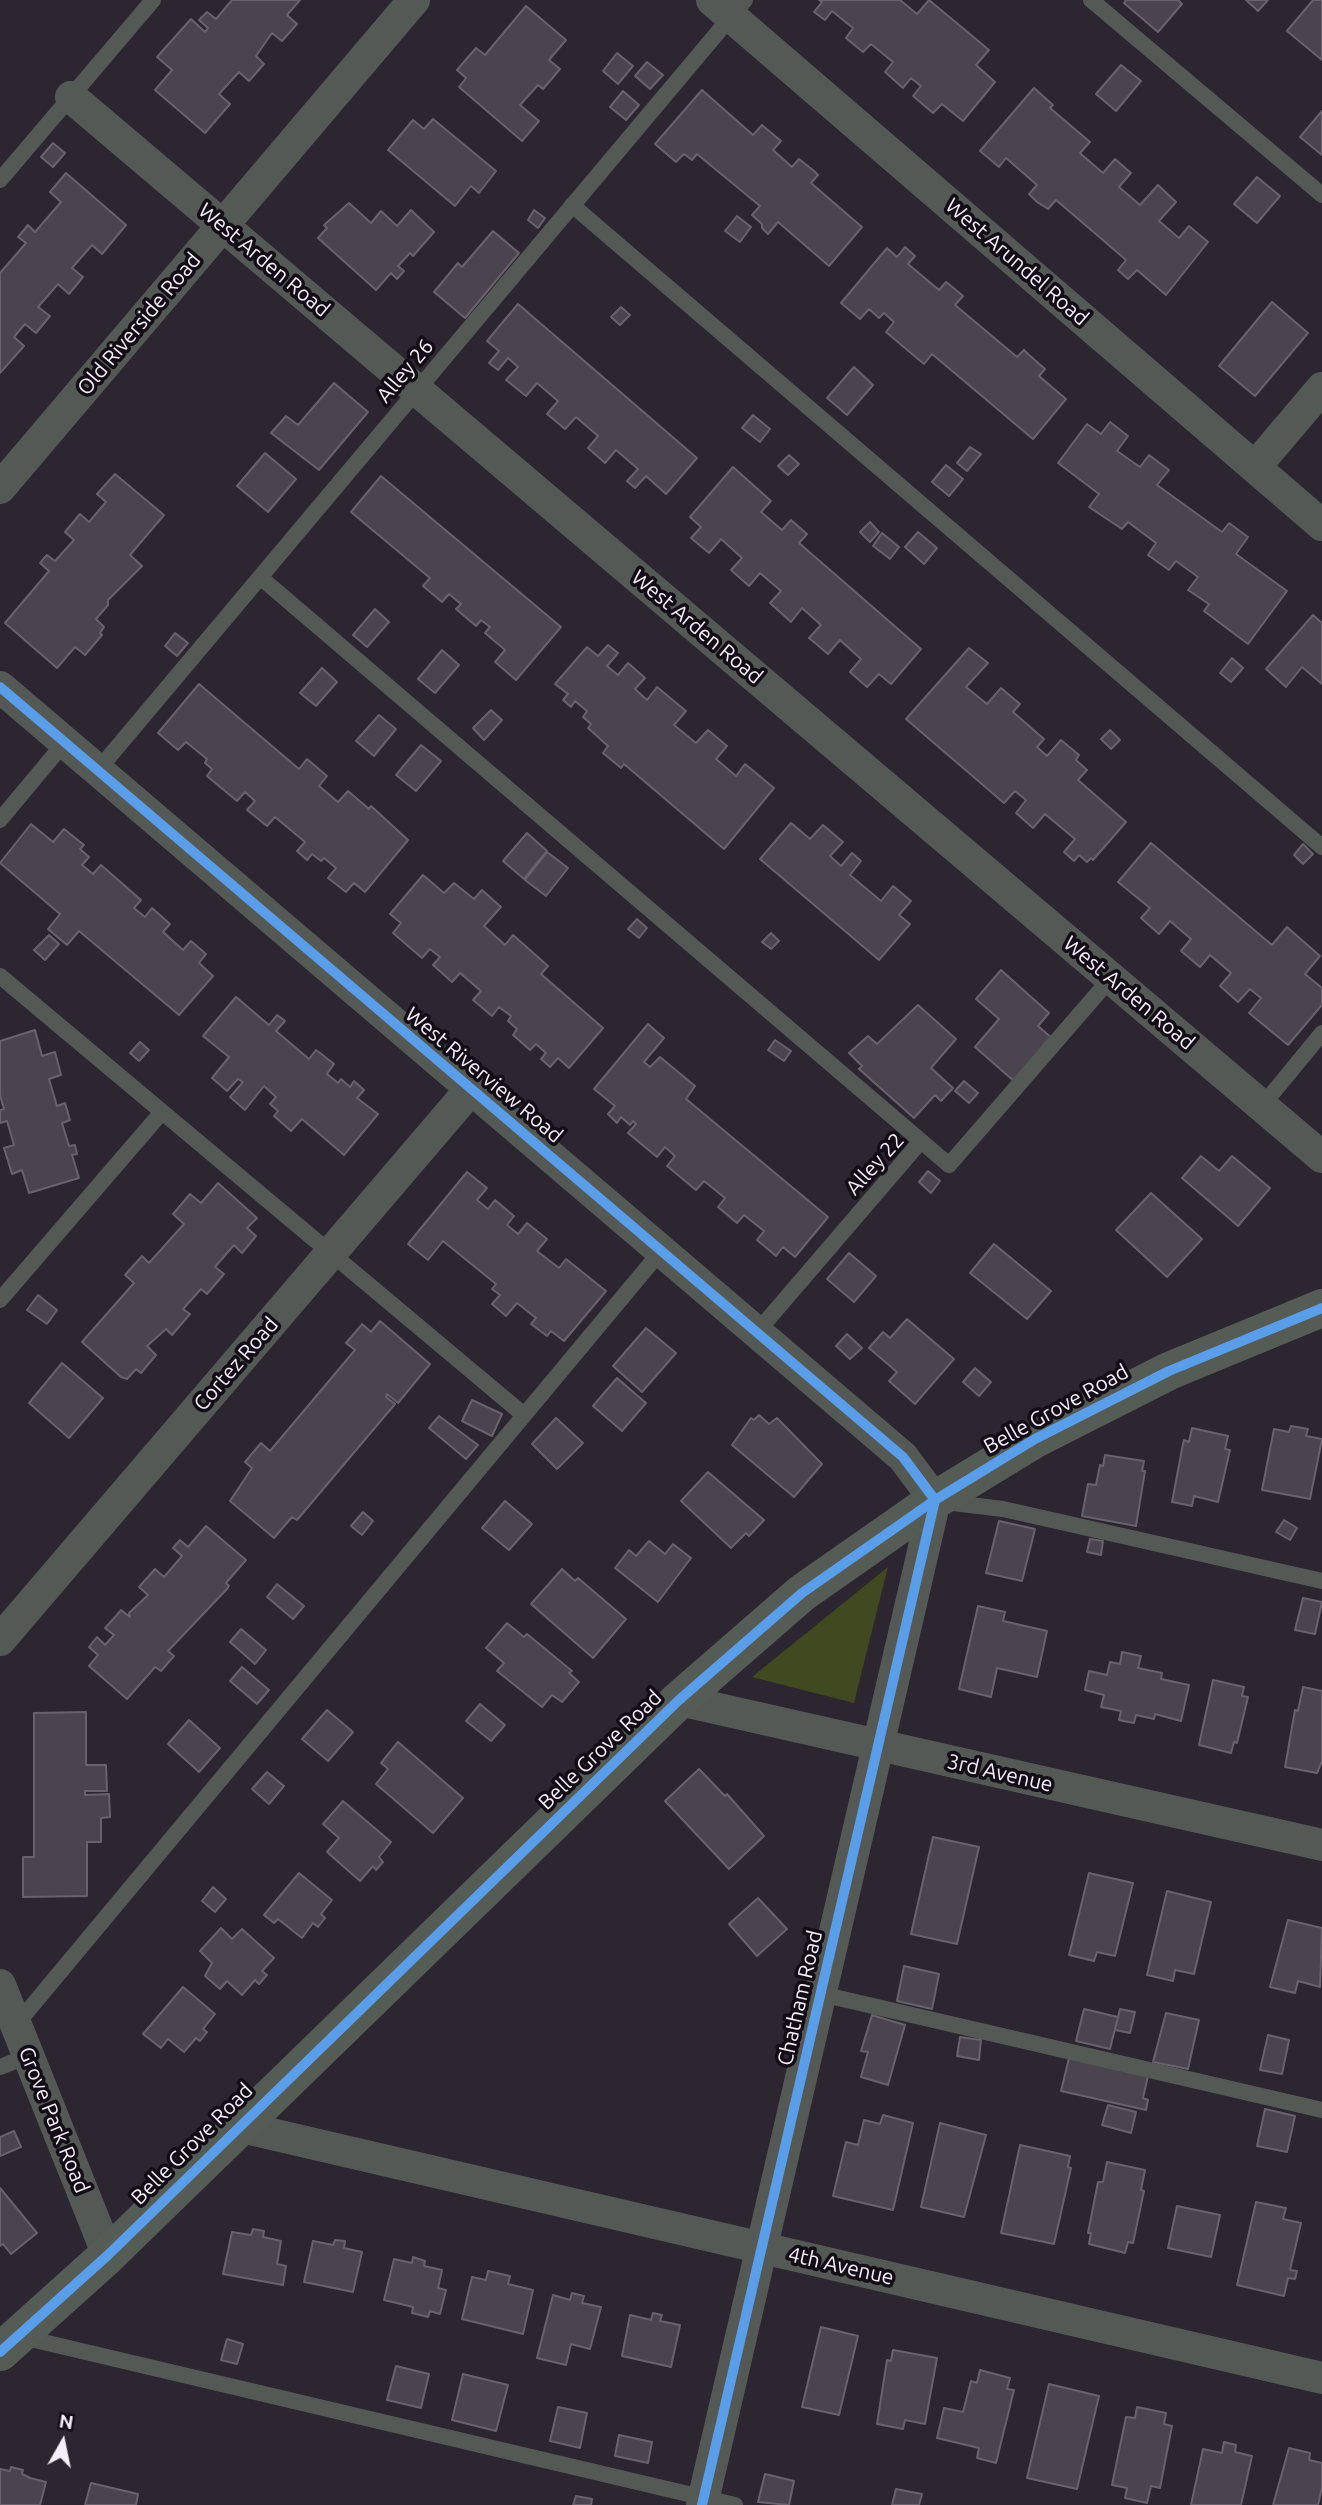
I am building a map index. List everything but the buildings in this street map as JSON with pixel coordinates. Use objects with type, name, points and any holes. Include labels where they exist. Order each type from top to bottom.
[{"type":"main road","name":"Belle Grove Road","points":[[10,2344],[108,2255],[237,2126],[679,1700],[802,1593],[935,1500],[1035,1439],[1169,1371],[1322,1308]]},
{"type":"street","name":"Old Riverside Road","points":[[0,488],[414,0]]},
{"type":"street","name":"West Arundel Road","points":[[729,5],[1322,525]]},
{"type":"street","name":"West Arden Road","points":[[71,97],[1322,1157]]},
{"type":"street","points":[[1255,467],[1322,388]]},
{"type":"street","name":"West Riverview Road","points":[[0,687],[903,1457],[935,1500]]},
{"type":"street","name":"Cortez Road","points":[[0,1640],[471,1089]]},
{"type":"street","name":"Chatham Road","points":[[703,2501],[935,1500]]},
{"type":"street","name":"3rd Avenue","points":[[679,1700],[1322,1845]]},
{"type":"street","name":"Grove Park Road","points":[[0,1985],[16,2025],[14,2062],[108,2255]]},
{"type":"street","name":"4th Avenue","points":[[237,2126],[1322,2378]]},
{"type":"lane","points":[[0,180],[153,0]]},
{"type":"lane","points":[[1091,0],[1322,195]]},
{"type":"lane","name":"Alley 26","points":[[98,770],[572,205],[729,5]]},
{"type":"lane","points":[[572,205],[1322,847]]},
{"type":"lane","points":[[260,577],[921,1141]]},
{"type":"lane","points":[[0,820],[65,742]]},
{"type":"lane","points":[[0,976],[524,1415]]},
{"type":"lane","name":"Alley 22","points":[[757,1332],[921,1141],[949,1166],[1111,978]]},
{"type":"lane","points":[[1262,1106],[1322,1033]]},
{"type":"lane","points":[[0,1300],[162,1112]]},
{"type":"lane","points":[[16,2025],[660,1251]]},
{"type":"lane","points":[[935,1500],[1003,1509],[1322,1581]]},
{"type":"lane","points":[[821,1994],[1322,2110]]},
{"type":"lane","points":[[10,2344],[703,2501],[735,2505]]},
{"type":"green space","points":[[888,1567],[854,1703],[752,1677]]},
{"type":"cycle path","points":[[0,687],[903,1457],[935,1500],[702,2505]]},
{"type":"cycle path","points":[[0,2352],[108,2255],[679,1700],[802,1593],[935,1500],[1035,1439],[1169,1371],[1322,1308]]}]
